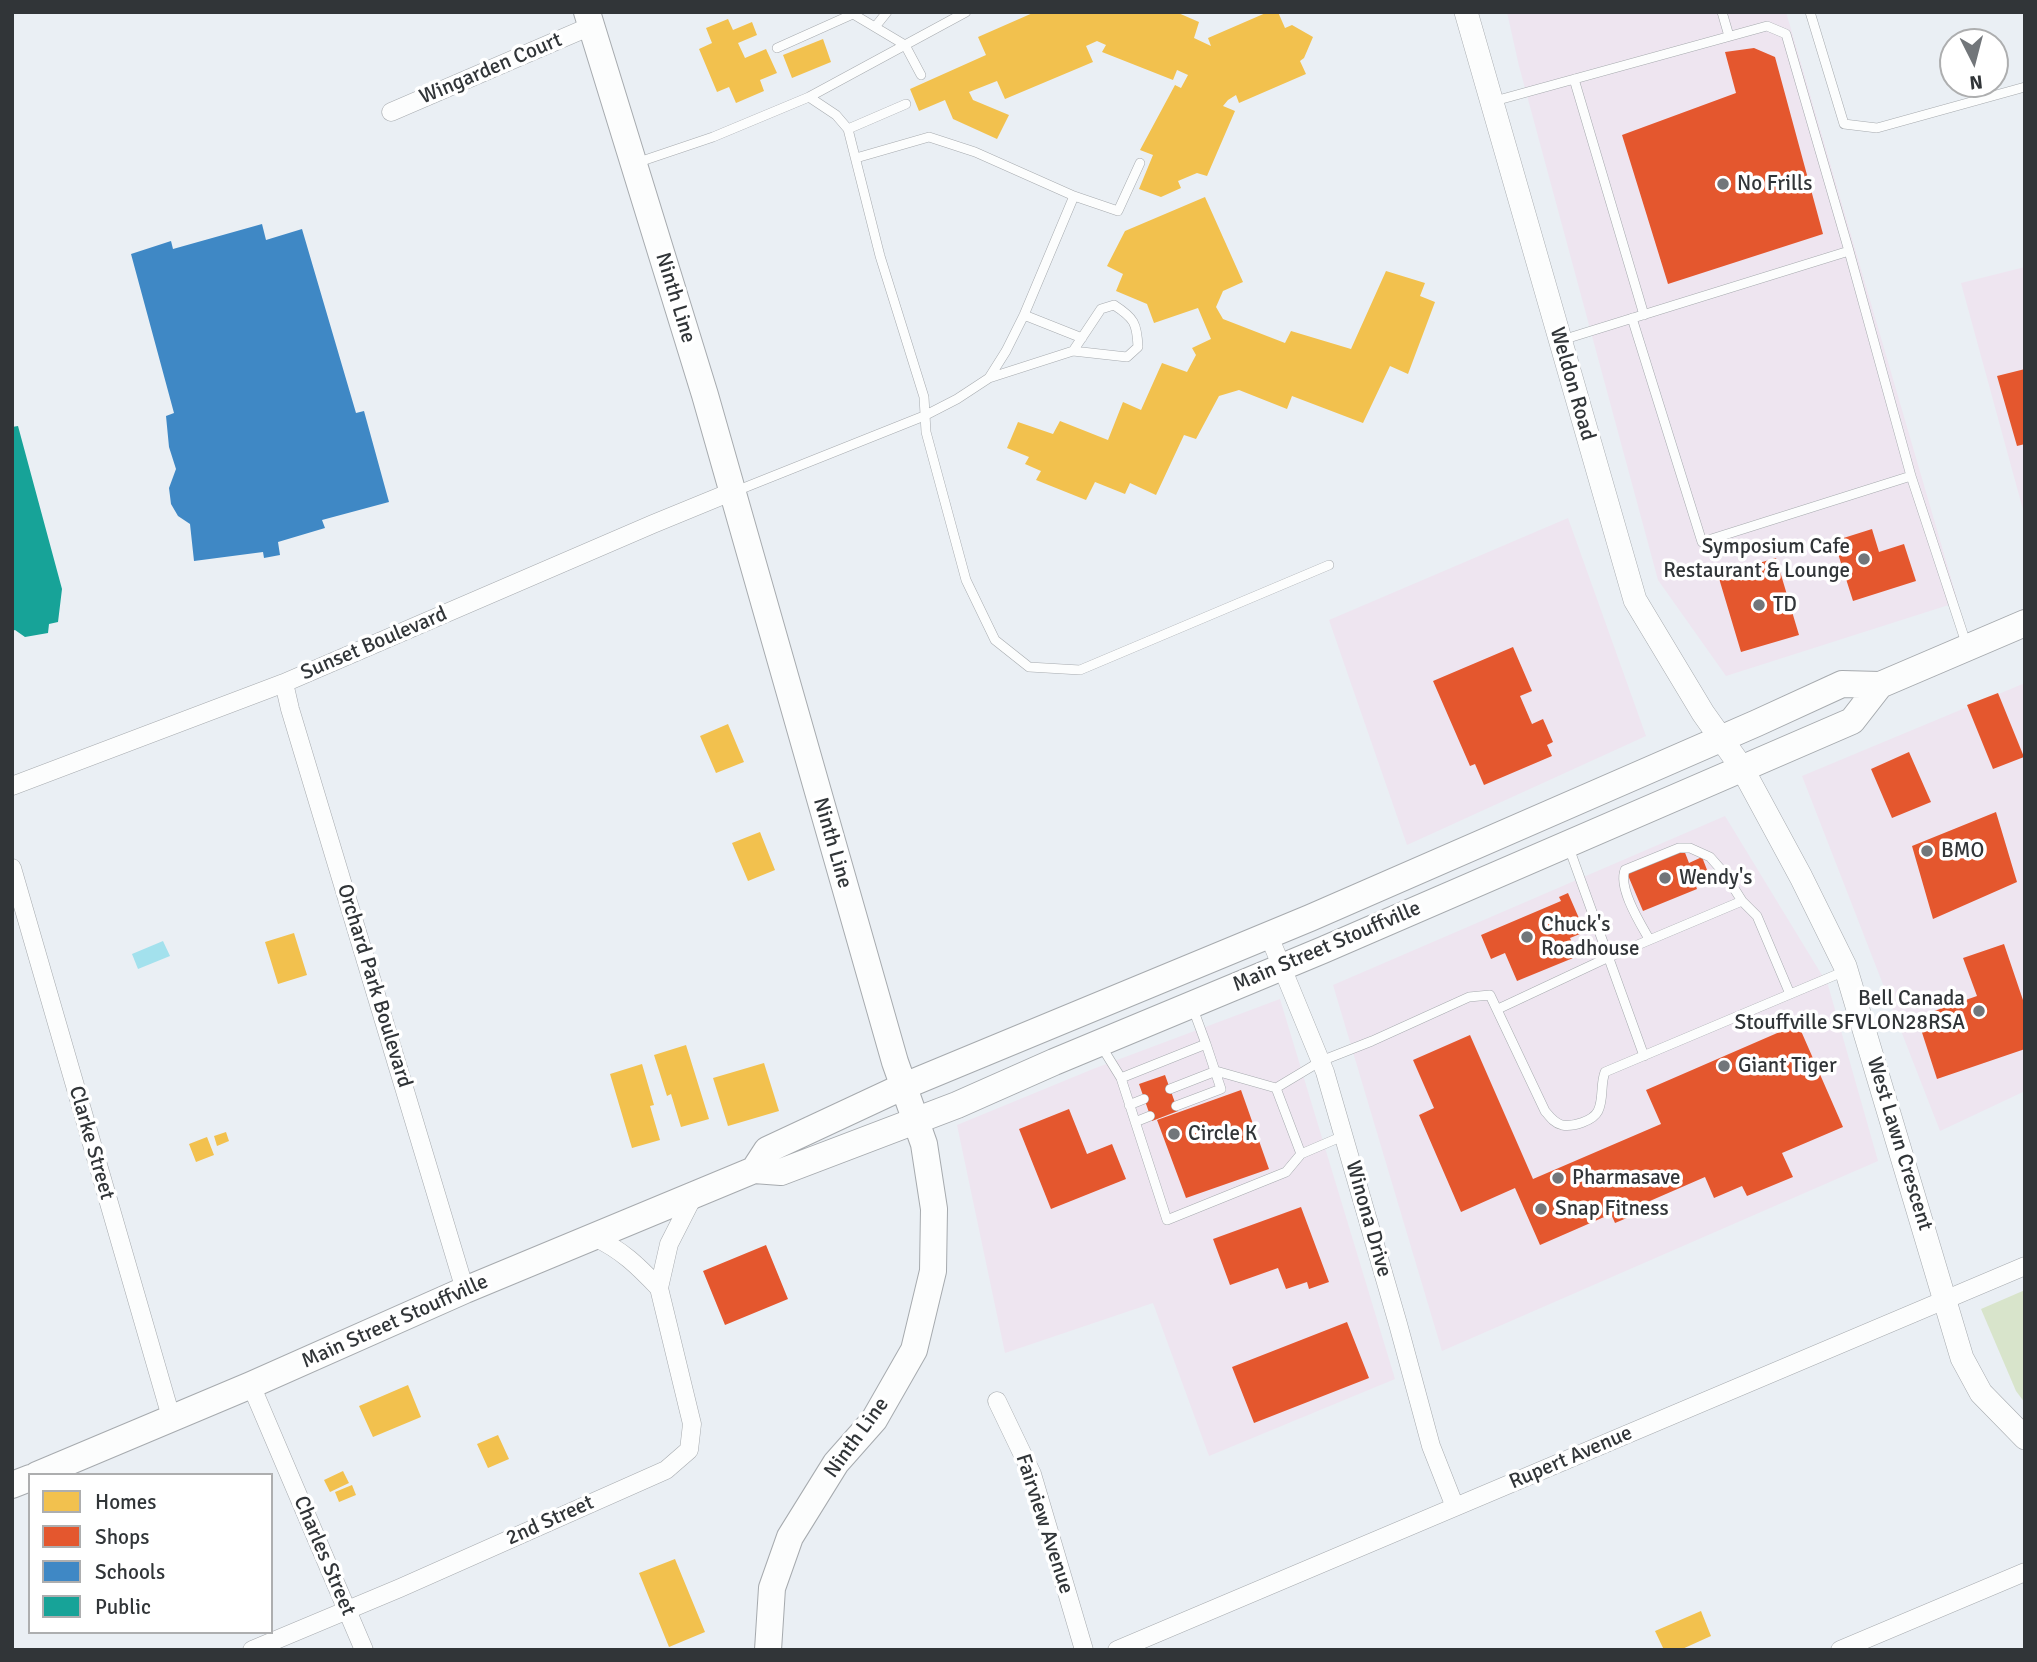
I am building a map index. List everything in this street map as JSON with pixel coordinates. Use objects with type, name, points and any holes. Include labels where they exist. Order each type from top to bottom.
[{"type":"main road","name":"Ninth Line","points":[[589,19],[705,395],[902,1087],[924,1144],[934,1209],[933,1271],[914,1350],[874,1420],[836,1463],[790,1537],[772,1588],[768,1650]]},
{"type":"main road","name":"Main Street Stouffville","points":[[754,1170],[767,1150],[902,1087],[1269,936],[1842,684],[1880,685],[2025,623]]},
{"type":"main road","name":"Main Street Stouffville","points":[[42,1473],[251,1385],[465,1290],[754,1170],[781,1172],[915,1122],[1323,950],[1852,721],[1880,685]]},
{"type":"street","name":"Weldon Road","points":[[1466,12],[1635,600],[1720,738],[1742,768]]},
{"type":"street","name":"Wingarden Court","points":[[391,112],[589,19]]},
{"type":"street","name":"Sunset Boulevard","points":[[12,786],[284,683],[732,492]]},
{"type":"street","name":"Orchard Park Boulevard","points":[[284,683],[465,1290]]},
{"type":"street","name":"West Lawn Crescent","points":[[1742,768],[1847,970],[1962,1358],[1982,1393],[2025,1438]]},
{"type":"street","name":"Clarke Street","points":[[12,868],[171,1418]]},
{"type":"street","name":"Winona Drive","points":[[1269,936],[1321,1061],[1431,1446],[1455,1507]]},
{"type":"street","name":"2nd Street","points":[[252,1650],[347,1611],[666,1470],[689,1450],[692,1424],[659,1288],[669,1244],[694,1195]]},
{"type":"street","points":[[594,1237],[615,1247],[659,1288]]},
{"type":"street","name":"Rupert Avenue","points":[[1118,1650],[2025,1266]]},
{"type":"street","name":"Charles Street","points":[[251,1385],[364,1650]]},
{"type":"street","name":"Fairview Avenue","points":[[997,1401],[1032,1474],[1084,1650]]},
{"type":"street","points":[[1840,1650],[2025,1572]]},
{"type":"lane","points":[[875,27],[887,12]]},
{"type":"lane","points":[[1723,12],[1729,36]]},
{"type":"lane","points":[[1810,12],[1844,124],[1877,128],[2025,87]]},
{"type":"lane","points":[[635,163],[713,137],[809,97],[960,13]]},
{"type":"lane","points":[[777,48],[853,14],[905,45],[921,75]]},
{"type":"lane","points":[[1491,102],[1767,26],[1786,34],[1911,475],[1968,648]]},
{"type":"lane","points":[[1574,79],[1644,315]]},
{"type":"lane","points":[[809,97],[836,115],[848,129],[880,256],[924,397],[926,432],[966,580],[995,640],[1029,667],[1080,670],[1329,565]]},
{"type":"lane","points":[[848,129],[906,104]]},
{"type":"lane","points":[[856,159],[929,137],[975,152],[1118,211],[1140,163]]},
{"type":"lane","points":[[989,378],[1024,315],[1074,195]]},
{"type":"lane","points":[[1560,341],[1849,251]]},
{"type":"lane","points":[[732,492],[924,416],[989,378],[1073,351],[1127,357],[1138,347],[1132,316],[1114,305],[1101,309],[1073,351]]},
{"type":"lane","points":[[1024,315],[1082,338]]},
{"type":"lane","points":[[1632,318],[1702,541],[1911,475]]},
{"type":"lane","points":[[1567,844],[1644,1056]]},
{"type":"lane","points":[[1649,939],[1623,885],[1623,874],[1625,870],[1679,848],[1690,848],[1710,857],[1725,874],[1742,901],[1757,916],[1790,994]]},
{"type":"lane","points":[[1497,1009],[1649,939],[1742,901]]},
{"type":"lane","points":[[1170,1089],[1216,1071],[1276,1088],[1321,1061],[1469,997],[1490,995],[1545,1111],[1553,1120],[1563,1125],[1578,1123],[1598,1113],[1602,1098],[1601,1082],[1605,1072],[1847,970]]},
{"type":"lane","points":[[1176,1106],[1221,1089],[1192,1004]]},
{"type":"lane","points":[[1099,1043],[1121,1078],[1167,1220],[1286,1172],[1301,1154],[1343,1136]]},
{"type":"lane","points":[[1121,1078],[1206,1044]]},
{"type":"lane","points":[[1276,1088],[1301,1154]]},
{"type":"lane","points":[[1129,1105],[1144,1098]]},
{"type":"lane","points":[[1135,1122],[1150,1116]]},
{"type":"shaded area","points":[[1507,12],[1786,12],[1958,602],[1726,676],[1658,580],[1519,66]]},
{"type":"shaded area","points":[[2025,267],[2025,517],[1961,283]]},
{"type":"shaded area","points":[[1568,518],[1646,736],[1407,845],[1329,620]]},
{"type":"shaded area","points":[[2025,683],[2025,1091],[1940,1131],[1802,776]]},
{"type":"shaded area","points":[[1725,816],[1828,985],[1878,1161],[1442,1351],[1333,985]]},
{"type":"shaded area","points":[[1280,999],[1395,1379],[1209,1456],[1153,1303],[1005,1353],[957,1125],[1093,1069]]},
{"type":"green space","points":[[2025,1290],[2025,1403],[2016,1391],[1981,1309]]},
{"type":"water","points":[[163,941],[170,956],[138,969],[132,954]]},
{"type":"building: Homes","points":[[1035,12],[1176,12],[1199,22],[1194,38],[1211,46],[1208,38],[1268,12],[1278,12],[1285,28],[1292,25],[1313,37],[1300,61],[1306,74],[1239,103],[1236,95],[1228,100],[1223,106],[1235,111],[1207,176],[1197,173],[1178,181],[1181,188],[1161,197],[1139,189],[1153,155],[1140,150],[1175,85],[1181,88],[1188,75],[1177,70],[1173,80],[1102,52],[1106,45],[1097,41],[1086,46],[1093,62],[1005,99],[997,81],[969,92],[973,100],[1009,115],[997,139],[953,119],[945,100],[919,111],[910,89],[986,55],[978,37]]},
{"type":"building: Homes","points":[[728,19],[733,30],[752,22],[757,35],[738,43],[745,58],[766,49],[777,73],[760,80],[764,91],[736,103],[729,87],[717,92],[699,49],[712,43],[706,28]]},
{"type":"building: Homes","points":[[823,39],[831,62],[792,78],[783,55]]},
{"type":"building: Homes","points":[[1205,197],[1243,282],[1223,291],[1216,307],[1223,319],[1285,343],[1291,331],[1351,349],[1386,271],[1425,283],[1420,296],[1435,302],[1408,374],[1390,366],[1363,423],[1292,396],[1287,409],[1239,390],[1219,396],[1196,439],[1184,435],[1156,495],[1130,483],[1125,494],[1095,482],[1086,500],[1036,480],[1041,471],[1025,464],[1029,457],[1007,448],[1018,422],[1053,434],[1060,421],[1108,440],[1123,402],[1141,410],[1162,363],[1187,372],[1196,355],[1192,348],[1211,339],[1198,308],[1154,323],[1147,304],[1116,291],[1123,274],[1107,266],[1125,231]]},
{"type":"building: Homes","points":[[728,724],[744,762],[716,773],[700,736]]},
{"type":"building: Homes","points":[[760,832],[775,870],[748,881],[732,843]]},
{"type":"building: Homes","points":[[294,933],[307,975],[278,984],[265,942]]},
{"type":"building: Homes","points":[[686,1045],[709,1119],[681,1127],[671,1094],[667,1096],[654,1055]]},
{"type":"building: Homes","points":[[764,1063],[779,1111],[728,1126],[713,1078]]},
{"type":"building: Homes","points":[[642,1064],[654,1105],[650,1106],[660,1140],[632,1148],[610,1074]]},
{"type":"building: Homes","points":[[226,1132],[229,1141],[217,1146],[214,1136]]},
{"type":"building: Homes","points":[[207,1137],[214,1155],[196,1162],[189,1144]]},
{"type":"building: Homes","points":[[408,1385],[421,1417],[373,1437],[359,1406]]},
{"type":"building: Homes","points":[[498,1435],[509,1459],[488,1468],[477,1444]]},
{"type":"building: Homes","points":[[343,1471],[349,1483],[330,1492],[324,1480]]},
{"type":"building: Homes","points":[[352,1485],[356,1495],[339,1502],[335,1492]]},
{"type":"building: Homes","points":[[675,1559],[705,1632],[669,1647],[639,1573]]},
{"type":"building: Homes","points":[[1701,1611],[1711,1636],[1680,1650],[1664,1650],[1655,1631]]},
{"type":"building: Shops","name":"No Frills","points":[[1754,48],[1775,57],[1823,234],[1668,284],[1622,135],[1736,93],[1725,52]]},
{"type":"building: Shops","points":[[2025,369],[2025,444],[2017,446],[1997,376]]},
{"type":"building: Shops","points":[[1872,529],[1879,552],[1904,544],[1916,581],[1853,601],[1834,541]]},
{"type":"building: Shops","name":"TD","points":[[1776,558],[1799,635],[1741,652],[1718,575]]},
{"type":"building: Shops","points":[[1513,647],[1532,691],[1520,696],[1532,724],[1543,719],[1553,742],[1547,745],[1552,756],[1484,785],[1475,764],[1470,766],[1433,681]]},
{"type":"building: Shops","points":[[1998,693],[2024,757],[1993,769],[1967,705]]},
{"type":"building: Shops","points":[[1909,752],[1931,802],[1892,818],[1871,769]]},
{"type":"building: Shops","points":[[1996,812],[2017,882],[1933,919],[1912,846]]},
{"type":"building: Shops","name":"Wendy's","points":[[1684,850],[1689,863],[1702,857],[1709,875],[1694,881],[1697,889],[1643,911],[1627,873]]},
{"type":"building: Shops","name":"Chuck's Roadhouse","points":[[1568,893],[1585,932],[1570,938],[1578,956],[1517,981],[1505,953],[1491,959],[1481,935],[1561,901],[1559,897]]},
{"type":"building: Shops","name":"Bell Canada Stouffville SFVLON28RSA","points":[[2004,944],[2025,1006],[2025,1049],[1937,1079],[1917,1017],[1977,996],[1963,958]]},
{"type":"building: Shops","points":[[1798,1024],[1843,1127],[1782,1153],[1793,1177],[1747,1196],[1742,1186],[1714,1198],[1705,1177],[1643,1204],[1646,1210],[1615,1223],[1611,1214],[1540,1245],[1515,1188],[1461,1212],[1419,1115],[1434,1108],[1413,1060],[1470,1035],[1533,1179],[1661,1124],[1646,1090]]},
{"type":"building: Shops","name":"Circle K","points":[[1165,1075],[1178,1111],[1152,1121],[1139,1084]]},
{"type":"building: Shops","points":[[1241,1090],[1269,1169],[1186,1198],[1157,1120]]},
{"type":"building: Shops","points":[[1069,1109],[1087,1154],[1112,1144],[1126,1179],[1051,1209],[1019,1129]]},
{"type":"building: Shops","points":[[1301,1207],[1329,1282],[1309,1289],[1307,1282],[1286,1289],[1278,1268],[1230,1285],[1213,1239]]},
{"type":"building: Shops","points":[[766,1245],[788,1299],[725,1325],[703,1271]]},
{"type":"building: Shops","points":[[1347,1322],[1369,1378],[1254,1423],[1232,1367]]},
{"type":"building: Schools","points":[[262,224],[266,240],[302,229],[356,413],[364,411],[389,502],[322,520],[325,528],[278,542],[280,555],[264,558],[263,552],[194,561],[190,524],[178,516],[171,504],[169,488],[176,469],[169,447],[166,416],[174,413],[131,254],[171,241],[173,249]]},
{"type":"building: Public","points":[[18,426],[62,589],[58,622],[49,624],[48,633],[25,637],[15,630],[12,631],[12,427]]},
{"type":"place","name":"No Frills","points":[[1723,184]]},
{"type":"place","name":"Symposium Cafe Restaurant & Lounge","points":[[1864,559]]},
{"type":"place","name":"TD","points":[[1759,605]]},
{"type":"place","name":"BMO","points":[[1927,851]]},
{"type":"place","name":"Wendy's","points":[[1665,878]]},
{"type":"place","name":"Chuck's Roadhouse","points":[[1527,937]]},
{"type":"place","name":"Bell Canada Stouffville SFVLON28RSA","points":[[1979,1011]]},
{"type":"place","name":"Giant Tiger","points":[[1724,1066]]},
{"type":"place","name":"Circle K","points":[[1174,1134]]},
{"type":"place","name":"Pharmasave","points":[[1558,1178]]},
{"type":"place","name":"Snap Fitness","points":[[1541,1209]]}]
